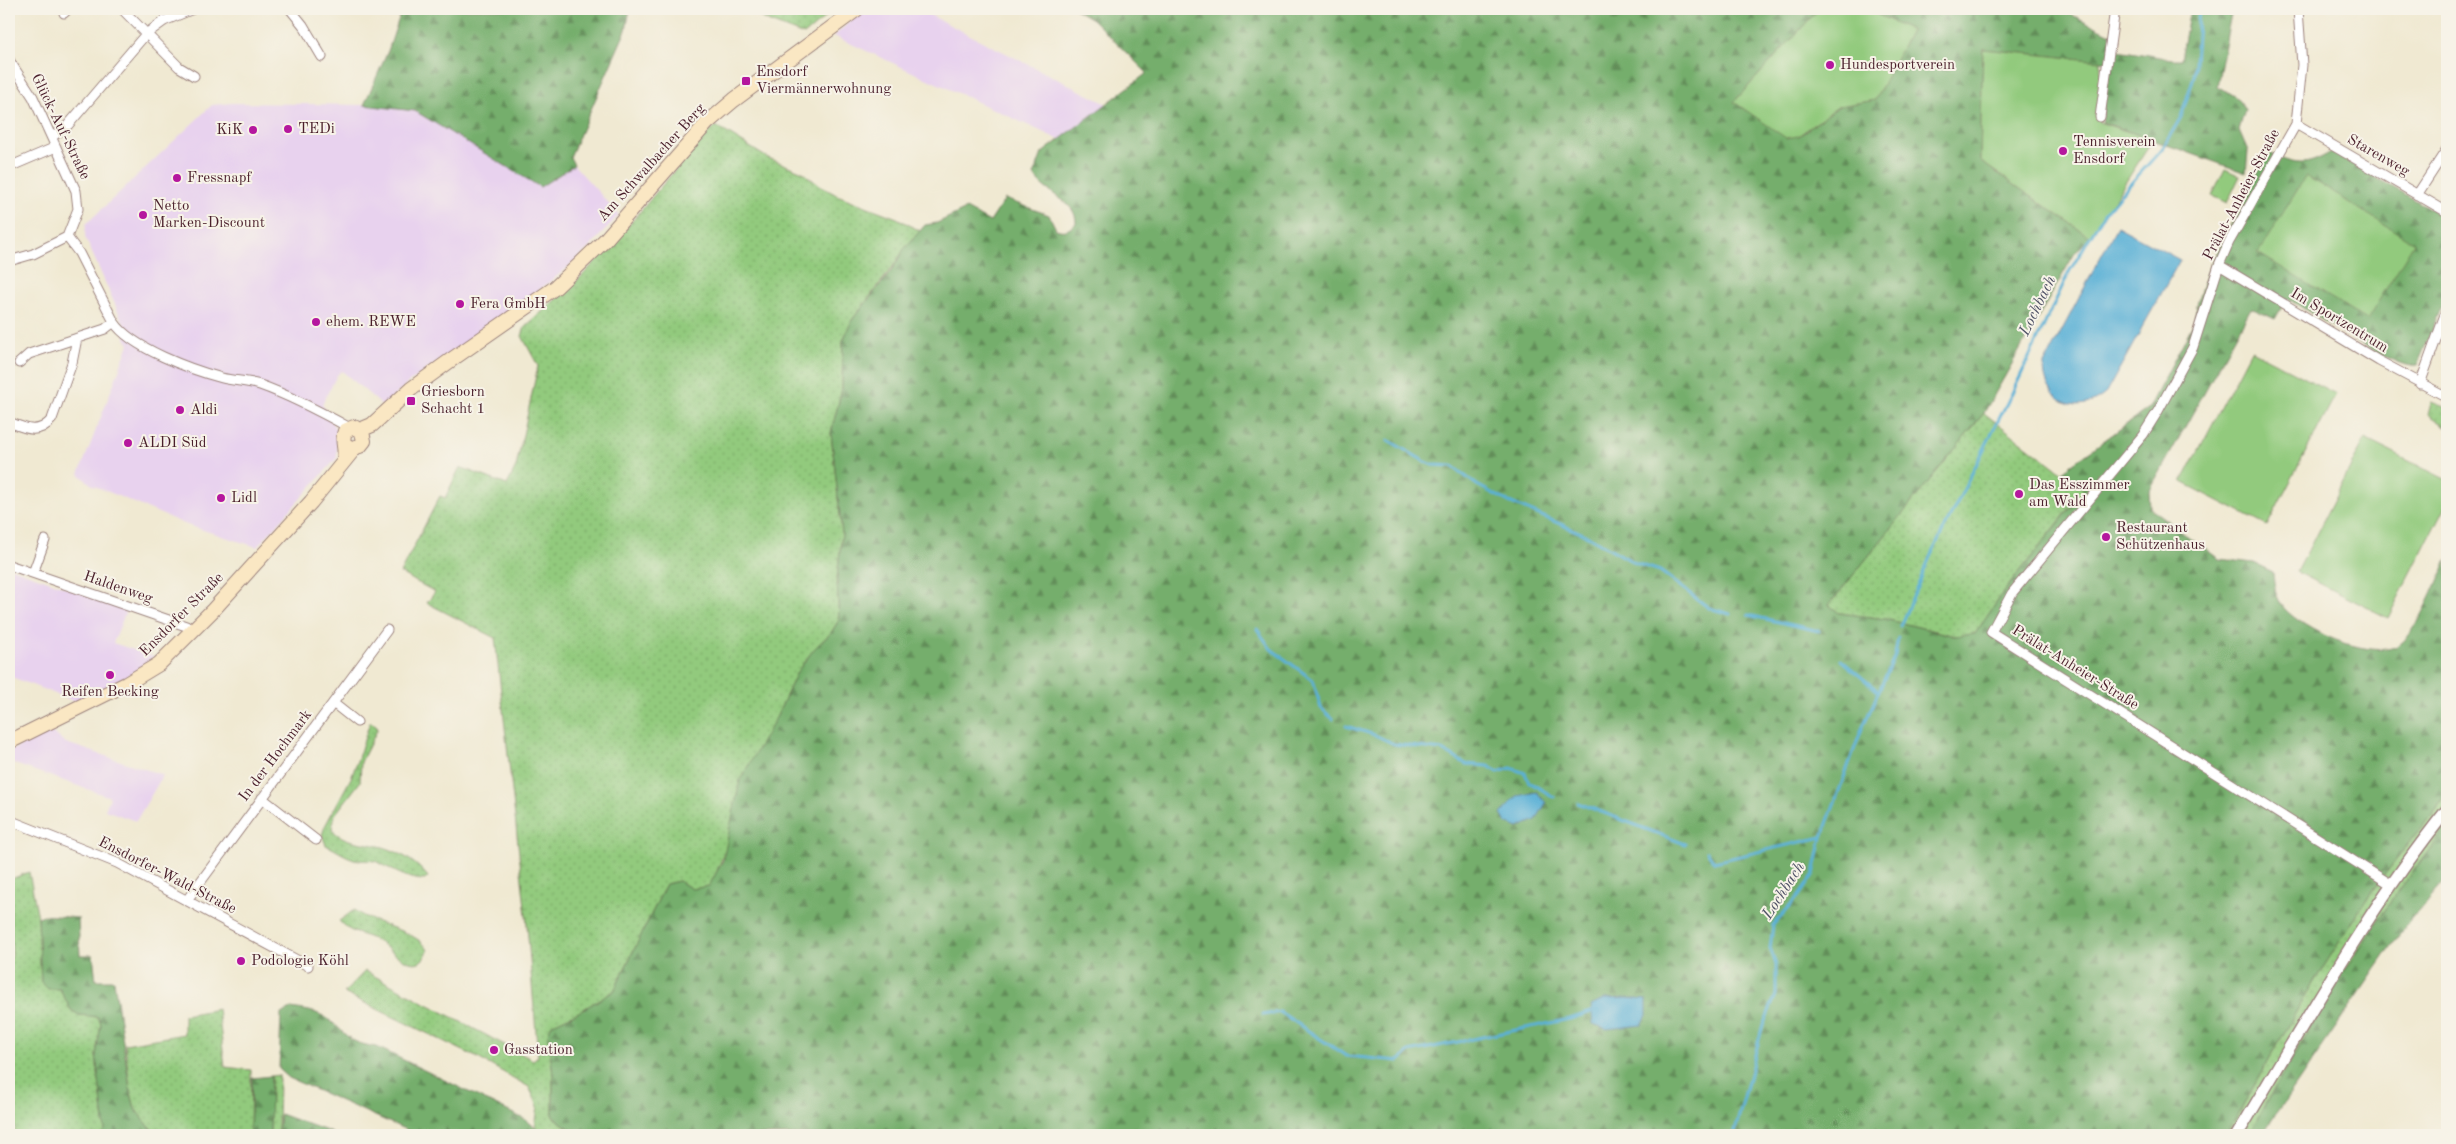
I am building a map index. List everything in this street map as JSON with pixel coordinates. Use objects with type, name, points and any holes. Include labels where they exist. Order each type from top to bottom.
[{"type":"main road","name":"Am Schwalbacher Berg","points":[[352,437],[386,413],[412,389],[451,360],[538,302],[572,274],[605,240],[707,123],[734,100],[857,9]]},
{"type":"main road","name":"Ensdorfer Straße","points":[[9,742],[148,672],[193,631],[311,502],[342,464],[352,437]]},
{"type":"street","points":[[122,9],[179,67],[194,76]]},
{"type":"street","points":[[52,137],[68,124],[146,34],[164,21],[192,9]]},
{"type":"street","points":[[290,9],[303,25],[322,57]]},
{"type":"street","points":[[2100,117],[2115,9]]},
{"type":"street","name":"Prälat-Anheier-Straße","points":[[2298,9],[2302,66],[2296,124],[2229,242],[2219,265],[2193,347],[2143,436],[2012,593],[1991,632],[2392,885]]},
{"type":"street","name":"Glück-Auf-Straße","points":[[9,60],[33,97],[72,182],[78,201],[75,220],[67,237]]},
{"type":"street","name":"Starenweg","points":[[2296,124],[2447,212]]},
{"type":"street","points":[[9,167],[56,148]]},
{"type":"street","points":[[2417,195],[2447,149]]},
{"type":"street","points":[[9,261],[33,254],[67,237],[79,253],[120,331],[146,349],[213,376],[257,384],[319,411],[352,437]]},
{"type":"street","name":"Im Sportzentrum","points":[[2219,265],[2420,384],[2447,397]]},
{"type":"street","points":[[2420,384],[2447,309]]},
{"type":"street","points":[[19,364],[30,354],[105,329],[114,322]]},
{"type":"street","points":[[9,422],[33,431],[47,426],[52,418],[72,363],[76,338]]},
{"type":"street","points":[[33,573],[45,540]]},
{"type":"street","name":"Haldenweg","points":[[9,565],[186,626],[193,631]]},
{"type":"street","name":"In der Hochmark","points":[[187,900],[388,630]]},
{"type":"street","points":[[333,703],[356,722]]},
{"type":"street","points":[[262,798],[316,840]]},
{"type":"street","points":[[2237,1135],[2345,954],[2392,885],[2447,810]]},
{"type":"street","name":"Ensdorfer-Wald-Straße","points":[[9,820],[118,863],[308,966]]},
{"type":"shaded area","points":[[864,9],[918,9],[1107,104],[1060,140],[834,36]]},
{"type":"shaded area","points":[[232,103],[364,105],[415,111],[540,187],[574,165],[619,215],[588,249],[566,269],[525,301],[408,383],[383,406],[342,371],[337,375],[322,404],[337,432],[337,458],[257,547],[187,525],[92,485],[79,474],[129,344],[125,339],[125,327],[85,237],[86,224],[212,105]]},
{"type":"shaded area","points":[[9,567],[127,609],[113,643],[155,657],[129,675],[76,702],[9,676]]},
{"type":"shaded area","points":[[49,730],[66,743],[163,775],[136,821],[105,810],[110,797],[9,762],[9,752]]},
{"type":"green space","points":[[396,9],[630,9],[626,30],[570,157],[574,165],[540,187],[415,111],[364,105],[388,51],[400,15]]},
{"type":"green space","points":[[744,9],[835,9],[804,35],[770,22]]},
{"type":"green space","points":[[1075,9],[1819,9],[1734,102],[1799,136],[1839,106],[1875,100],[1911,30],[1865,9],[2060,9],[2117,37],[2118,50],[2181,59],[2190,9],[2232,9],[2217,86],[2239,99],[2245,110],[2239,130],[2248,151],[2246,173],[2102,122],[2110,62],[1983,49],[1980,161],[2090,237],[2075,253],[1984,413],[1829,605],[1839,613],[1885,619],[1955,636],[1975,634],[2006,589],[2085,490],[2061,472],[2149,408],[2193,324],[2199,296],[2210,265],[2268,153],[2293,162],[2307,163],[2331,152],[2447,218],[2447,294],[2417,366],[2407,365],[2373,350],[2287,298],[2275,319],[2251,308],[2149,492],[2150,508],[2220,559],[2254,563],[2273,572],[2279,600],[2284,608],[2305,625],[2336,640],[2368,649],[2395,647],[2403,642],[2411,633],[2426,608],[2447,560],[2447,795],[2371,892],[2305,996],[2226,1135],[579,1135],[553,1117],[553,1074],[548,1035],[551,1025],[577,1013],[614,991],[666,884],[679,881],[692,889],[709,886],[723,860],[740,780],[777,716],[797,672],[814,649],[831,633],[839,620],[837,579],[842,534],[831,433],[842,389],[843,341],[852,320],[892,270],[904,249],[925,225],[937,223],[966,209],[990,222],[1005,199],[1049,215],[1056,229],[1069,229],[1074,225],[1076,223],[1075,215],[1071,208],[1038,182],[1034,175],[1042,153],[1147,73],[1092,19]]},
{"type":"green space","name":"Hundesportverein","points":[[1819,9],[1865,9],[1911,30],[1875,100],[1839,106],[1798,136],[1786,138],[1734,102]]},
{"type":"green space","name":"Tennisverein Ensdorf","points":[[1983,49],[2101,61],[2099,122],[2153,140],[2090,237],[1980,161]]},
{"type":"green space","points":[[716,126],[766,157],[803,172],[820,186],[837,195],[897,218],[920,231],[852,320],[843,341],[842,389],[831,433],[842,534],[837,579],[839,620],[831,633],[814,649],[797,672],[777,716],[714,879],[709,886],[692,889],[679,881],[666,884],[614,991],[577,1013],[551,1025],[548,1035],[553,1074],[553,1117],[579,1135],[534,1135],[538,1106],[529,1087],[478,1058],[344,993],[365,971],[533,1060],[538,1056],[527,925],[495,638],[427,603],[435,592],[400,573],[440,496],[445,498],[460,467],[507,485],[516,467],[538,366],[522,336],[525,327],[583,275],[633,220],[703,137]]},
{"type":"green space","points":[[2225,169],[2240,176],[2227,203],[2212,196]]},
{"type":"green space","points":[[2306,176],[2414,243],[2367,320],[2258,253]]},
{"type":"green space","points":[[2251,350],[2336,394],[2267,526],[2182,482]]},
{"type":"green space","points":[[2431,402],[2447,408],[2447,427],[2428,414]]},
{"type":"green space","points":[[2149,408],[2006,589],[1975,634],[1955,636],[1885,619],[1839,613],[1829,605],[1984,413],[2061,472]]},
{"type":"green space","points":[[2365,439],[2447,480],[2447,502],[2388,618],[2297,572]]},
{"type":"green space","points":[[370,722],[376,725],[377,730],[361,762],[360,782],[334,816],[332,830],[349,840],[379,846],[400,854],[428,877],[425,880],[406,876],[375,861],[350,858],[326,845],[322,835],[352,776]]},
{"type":"green space","points":[[2447,795],[2447,826],[2392,900],[2332,989],[2248,1135],[2226,1135],[2305,996],[2371,892]]},
{"type":"green space","points":[[2447,826],[2447,878],[2404,928],[2262,1135],[2248,1135],[2332,989],[2392,900]]},
{"type":"green space","points":[[29,872],[38,917],[41,982],[60,989],[71,1010],[79,1015],[98,1017],[101,1024],[96,1055],[105,1130],[100,1135],[15,1135],[9,1024],[9,959],[12,957],[9,880]]},
{"type":"green space","points":[[354,910],[423,943],[428,950],[424,959],[418,962],[404,960],[372,938],[347,928],[339,921]]},
{"type":"green space","points":[[44,915],[78,918],[80,955],[93,955],[96,980],[114,980],[130,1089],[135,1109],[152,1130],[163,1135],[100,1135],[105,1130],[96,1055],[101,1024],[98,1017],[79,1015],[71,1010],[60,989],[48,989],[41,982],[38,917]]},
{"type":"green space","points":[[291,1008],[319,1014],[328,1019],[349,1038],[359,1043],[377,1047],[526,1120],[536,1128],[534,1135],[418,1135],[289,1078],[279,1069],[281,1014]]},
{"type":"green space","points":[[218,1009],[225,1067],[251,1070],[250,1135],[163,1135],[152,1130],[135,1109],[130,1089],[125,1044],[184,1034],[184,1015]]},
{"type":"green space","points":[[279,1075],[278,1135],[270,1135],[271,1076]]},
{"type":"green space","points":[[271,1076],[270,1135],[250,1135],[252,1078]]},
{"type":"green space","points":[[280,1114],[330,1132],[335,1135],[278,1135]]},
{"type":"water","points":[[2117,226],[2180,260],[2106,393],[2095,400],[2074,405],[2064,402],[2049,388],[2045,377],[2044,364]]},
{"type":"water","points":[[1537,792],[1546,803],[1536,820],[1518,828],[1506,823],[1501,814],[1517,796]]},
{"type":"water","points":[[1627,998],[1647,1000],[1647,1015],[1642,1025],[1607,1029],[1593,1024],[1591,1006],[1605,999]]},
{"type":"waterway","name":"Lochbach","points":[[1900,626],[1931,555],[2019,379],[2069,272],[2105,212],[2162,149],[2181,117],[2194,76],[2199,9]]},
{"type":"waterway","points":[[1388,440],[1433,465],[1452,466],[1477,485],[1509,502],[1588,536],[1635,563],[1660,571],[1709,608],[1730,614]]},
{"type":"waterway","points":[[1748,615],[1819,631]]},
{"type":"waterway","points":[[1257,629],[1271,649],[1313,680],[1321,708],[1333,719]]},
{"type":"waterway","name":"Lochbach","points":[[1734,1135],[1762,1028],[1776,995],[1776,964],[1770,948],[1773,925],[1799,896],[1814,874],[1822,837],[1861,731],[1895,655],[1898,638]]},
{"type":"waterway","points":[[1841,660],[1878,691]]},
{"type":"waterway","points":[[1346,726],[1375,735],[1394,744],[1442,750],[1466,764],[1488,766],[1498,772],[1511,768],[1525,773],[1529,782],[1554,797]]},
{"type":"waterway","points":[[1578,803],[1685,844]]},
{"type":"waterway","points":[[1707,851],[1714,862],[1822,837]]},
{"type":"waterway","points":[[1263,1015],[1280,1012],[1346,1056],[1399,1061],[1409,1052],[1570,1019],[1591,1012]]},
{"type":"place","name":"Hundesportverein","points":[[1830,65]]},
{"type":"place","name":"Ensdorf Viermännerwohnung","points":[[746,81]]},
{"type":"place","name":"TEDi","points":[[288,129]]},
{"type":"place","name":"KiK","points":[[253,130]]},
{"type":"place","name":"Tennisverein Ensdorf","points":[[2063,151]]},
{"type":"place","name":"Fressnapf","points":[[177,178]]},
{"type":"place","name":"Netto Marken-Discount","points":[[143,215]]},
{"type":"place","name":"Fera GmbH","points":[[460,304]]},
{"type":"place","name":"ehem. REWE","points":[[316,322]]},
{"type":"place","name":"Griesborn Schacht 1","points":[[411,401]]},
{"type":"place","name":"Aldi","points":[[180,410]]},
{"type":"place","name":"ALDI Süd","points":[[128,443]]},
{"type":"place","name":"Das Esszimmer am Wald","points":[[2019,494]]},
{"type":"place","name":"Lidl","points":[[221,498]]},
{"type":"place","name":"Restaurant Schützenhaus","points":[[2106,537]]},
{"type":"place","name":"Reifen Becking","points":[[110,675]]},
{"type":"place","name":"Podologie Köhl","points":[[241,961]]},
{"type":"place","name":"Gasstation","points":[[494,1050]]}]
